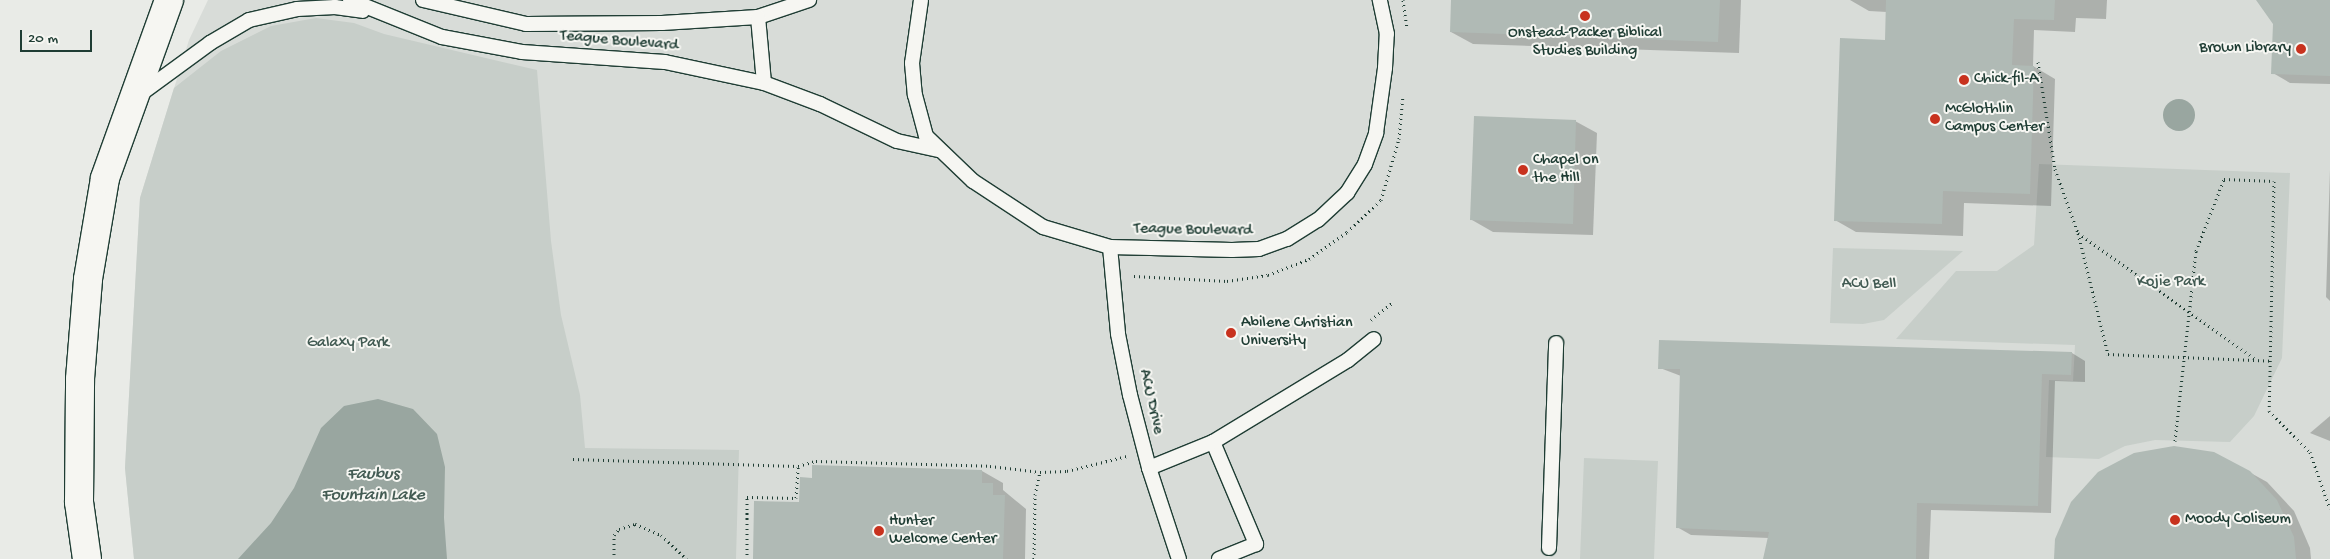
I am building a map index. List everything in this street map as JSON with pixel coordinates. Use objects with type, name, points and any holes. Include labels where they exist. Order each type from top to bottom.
[{"type":"main road","points":[[87,559],[79,492],[80,379],[88,280],[105,178],[169,0]]},
{"type":"lane","name":"Teague Boulevard","points":[[350,0],[442,37],[522,52],[665,62],[764,83],[820,104],[897,141],[938,150]]},
{"type":"lane","name":"Teague Boulevard","points":[[423,0],[526,24],[662,23],[758,17],[809,0]]},
{"type":"lane","name":"Teague Boulevard","points":[[921,0],[912,63],[915,95],[926,136],[938,150],[974,181],[1043,227],[1110,247],[1259,249],[1287,239],[1318,220],[1347,193],[1365,164],[1376,133],[1382,100],[1387,34],[1380,0]]},
{"type":"lane","points":[[132,99],[210,43],[249,20],[297,9],[334,7],[379,13]]},
{"type":"lane","points":[[758,17],[764,83]]},
{"type":"lane","name":"ACU Drive","points":[[1110,247],[1118,334],[1144,451],[1179,559]]},
{"type":"lane","points":[[1149,468],[1213,442],[1348,360],[1374,339]]},
{"type":"lane","points":[[1549,548],[1556,343]]},
{"type":"lane","points":[[1213,442],[1256,544],[1219,559]]},
{"type":"path","points":[[2038,62],[2054,169],[2078,233],[2108,354],[2254,358],[2272,361]]},
{"type":"path","points":[[2175,441],[2185,356],[2187,313],[2196,251],[2224,179],[2274,181],[2272,361],[2269,410],[2310,452],[2330,509]]},
{"type":"path","points":[[2078,233],[2187,313],[2254,358]]},
{"type":"path","points":[[1366,325],[1392,303]]},
{"type":"path","points":[[573,459],[798,466],[816,461],[990,466],[1040,472],[1067,472],[1144,451]]},
{"type":"path","points":[[746,559],[746,498],[796,498],[798,466]]},
{"type":"path","points":[[1034,559],[1035,495],[1040,472]]},
{"type":"path","points":[[614,559],[614,535],[619,528],[635,524],[661,535],[687,559]]},
{"type":"shaded area","name":"Abilene Christian University","points":[[208,0],[2330,0],[2330,559],[134,559],[125,468],[140,198],[189,40]]},
{"type":"green space","name":"Galaxy Park","points":[[316,18],[354,23],[384,34],[537,70],[551,241],[561,315],[580,395],[585,448],[739,450],[736,559],[134,559],[125,468],[140,198],[174,88],[221,51],[271,26]]},
{"type":"green space","name":"Kojie Park","points":[[2039,164],[2290,173],[2282,358],[2254,416],[2230,442],[2155,440],[2125,446],[2099,459],[2046,457],[2049,380],[2073,381],[2075,345],[1896,339],[1956,271],[1997,271],[2034,245]]},
{"type":"green space","name":"ACU Bell","points":[[1833,248],[1963,251],[1884,320],[1863,324],[1830,323]]},
{"type":"green space","points":[[1584,458],[1658,461],[1654,559],[1580,559]]},
{"type":"water","points":[[2179,99],[2191,103],[2195,115],[2191,127],[2179,131],[2167,127],[2163,115],[2167,103]]},
{"type":"water","name":"Faubus Fountain Lake","points":[[378,399],[413,409],[437,434],[445,467],[444,518],[447,559],[238,559],[271,523],[294,488],[321,428],[344,406]]},
{"type":"building","name":"Onstead-Packer Biblical Studies Building","points":[[1451,0],[1720,0],[1718,42],[1450,32]]},
{"type":"building","name":"McGlothlin Campus Center","points":[[1886,0],[2055,0],[2054,20],[2014,19],[2012,65],[2034,66],[2030,194],[1943,191],[1942,224],[1834,221],[1840,38],[1885,40]]},
{"type":"building","name":"Brown Library","points":[[2256,0],[2330,0],[2330,76],[2271,74],[2273,24]]},
{"type":"building","name":"Chapel on the Hill","points":[[1474,116],[1576,120],[1573,224],[1470,220]]},
{"type":"building","points":[[1659,340],[2072,352],[2071,375],[2042,374],[2038,506],[1917,503],[1916,559],[1763,559],[1769,532],[1676,528],[1680,369],[1658,369]]},
{"type":"building","name":"Moody Coliseum","points":[[2174,446],[2214,452],[2250,471],[2277,500],[2294,537],[2296,559],[2054,559],[2055,539],[2071,502],[2098,472],[2134,453]]},
{"type":"building","name":"Hunter Welcome Center","points":[[812,465],[982,470],[982,483],[993,483],[993,495],[1005,495],[1003,559],[753,559],[754,501],[799,502],[800,477],[812,478]]},
{"type":"place","name":"Onstead-Packer Biblical Studies Building","points":[[1585,16]]},
{"type":"place","name":"Brown Library","points":[[2301,49]]},
{"type":"place","name":"Chick-fil-A","points":[[1964,80]]},
{"type":"place","name":"McGlothlin Campus Center","points":[[1935,119]]},
{"type":"place","name":"Chapel on the Hill","points":[[1523,170]]},
{"type":"place","name":"Abilene Christian University","points":[[1231,333]]},
{"type":"place","name":"Moody Coliseum","points":[[2175,520]]},
{"type":"place","name":"Hunter Welcome Center","points":[[879,531]]}]
